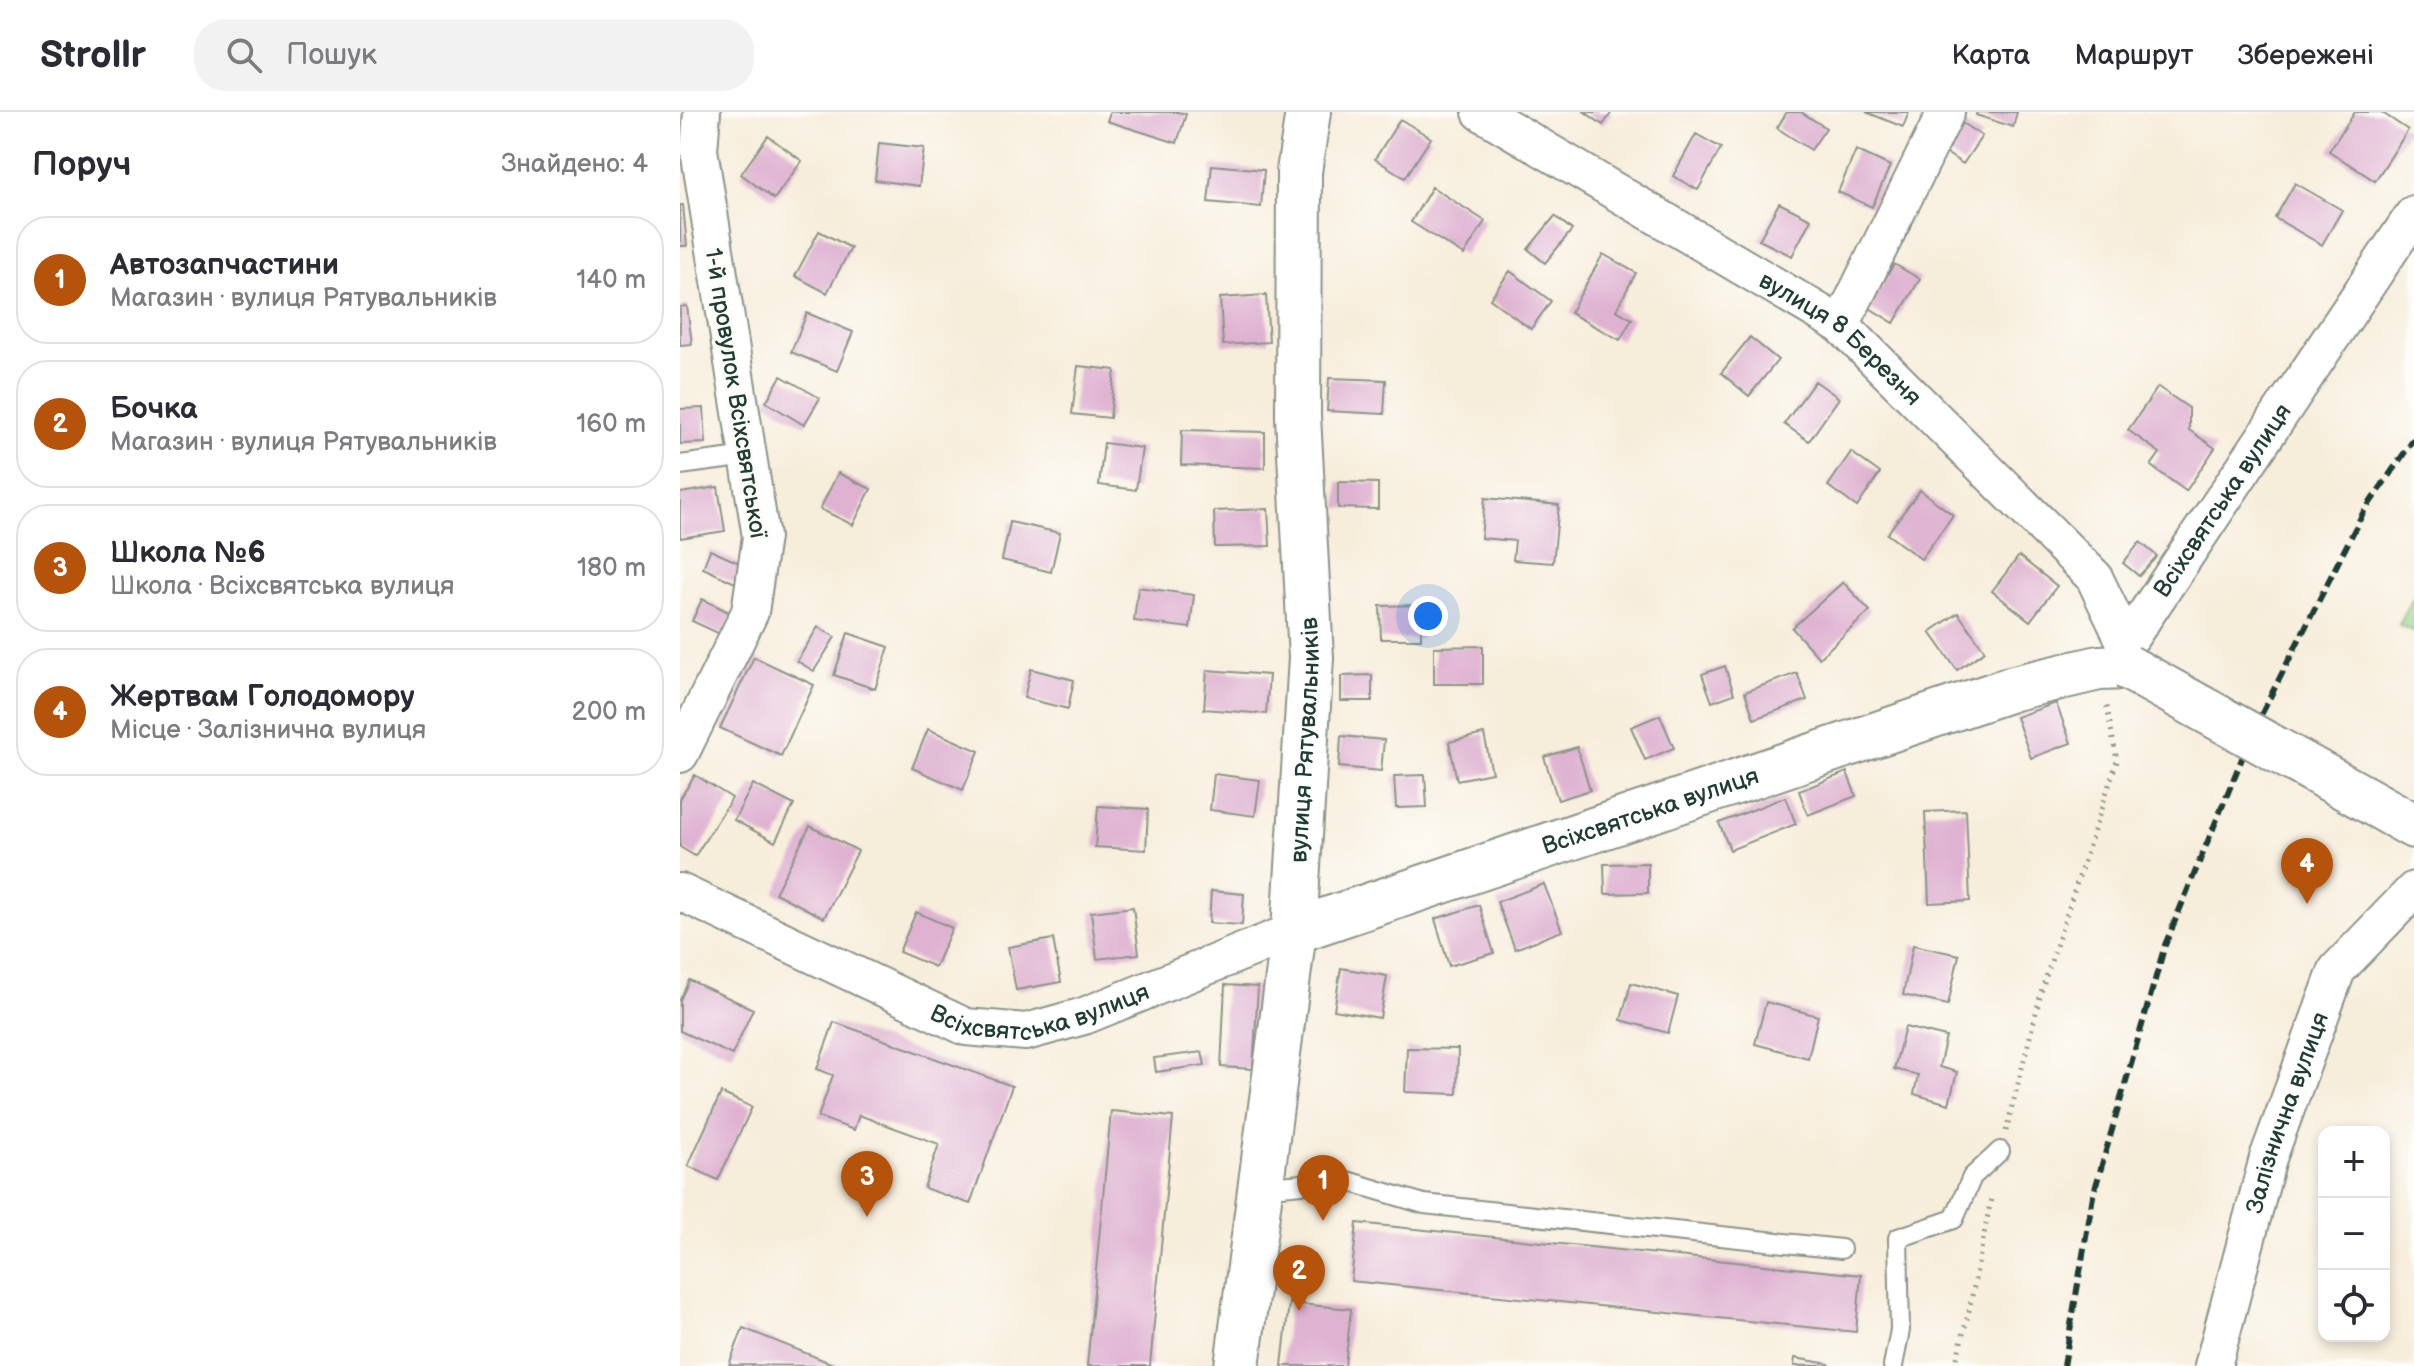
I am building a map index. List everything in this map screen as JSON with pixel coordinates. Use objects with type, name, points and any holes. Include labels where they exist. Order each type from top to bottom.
[{"type":"main road","name":"вулиця Рятувальників","points":[[1237,1366],[1294,931],[1311,658],[1298,416],[1299,172],[1308,112]]},
{"type":"main road","name":"Всіхсвятська вулиця","points":[[1294,931],[2014,688],[2117,660]]},
{"type":"main road","points":[[2117,660],[2414,826]]},
{"type":"street","name":"1-й провулок Всіхсвятської","points":[[680,754],[750,612],[761,537],[699,150],[702,112]]},
{"type":"street","name":"вулиця 8 Березня","points":[[1481,112],[1841,325],[2094,577],[2117,660]]},
{"type":"street","points":[[1841,325],[1946,112]]},
{"type":"street","name":"Всіхсвятська вулиця","points":[[2117,660],[2414,214]]},
{"type":"street","name":"Залізнична вулиця","points":[[2213,1366],[2268,1158],[2337,970],[2414,890]]},
{"type":"street","name":"Всіхсвятська вулиця","points":[[680,892],[966,1027],[1026,1032],[1084,1016],[1294,931]]},
{"type":"lane","points":[[680,465],[748,456]]},
{"type":"lane","points":[[1893,1366],[1900,1330],[1898,1238],[1954,1219],[1972,1177],[2000,1151]]},
{"type":"lane","points":[[1260,1188],[1344,1180],[1424,1204],[1841,1249]]},
{"type":"path","points":[[1955,1366],[1969,1311],[2000,1151],[2042,989],[2117,761],[2117,660]]},
{"type":"green space","points":[[2414,596],[2414,632],[2399,625]]},
{"type":"building","points":[[1110,112],[1186,114],[1177,143],[1107,121]]},
{"type":"building","points":[[1585,112],[1612,112],[1603,125]]},
{"type":"building","points":[[1787,112],[1801,112],[1826,128],[1811,150],[1777,128]]},
{"type":"building","points":[[1866,112],[1909,112],[1903,127]]},
{"type":"building","points":[[1977,112],[2017,112],[2013,127],[1976,115]]},
{"type":"building","points":[[2355,112],[2381,112],[2408,130],[2375,181],[2329,151]]},
{"type":"building","points":[[1400,119],[1431,138],[1405,178],[1375,159]]},
{"type":"building","points":[[1962,123],[1982,136],[1963,164],[1943,151]]},
{"type":"building","points":[[1696,134],[1721,148],[1698,190],[1673,176]]},
{"type":"building","points":[[768,136],[802,161],[774,199],[741,174]]},
{"type":"building","points":[[879,143],[924,148],[919,186],[875,180]]},
{"type":"building","points":[[1856,150],[1890,166],[1872,207],[1838,192]]},
{"type":"building","points":[[1212,165],[1264,170],[1261,207],[1208,202]]},
{"type":"building","points":[[2295,183],[2342,210],[2322,245],[2275,218]]},
{"type":"building","points":[[1432,187],[1485,221],[1464,255],[1411,222]]},
{"type":"building","points":[[1779,203],[1811,219],[1792,256],[1759,240]]},
{"type":"building","points":[[680,205],[683,205],[687,246],[680,246]]},
{"type":"building","points":[[1555,216],[1572,230],[1545,263],[1528,249]]},
{"type":"building","points":[[819,231],[851,248],[827,293],[795,276]]},
{"type":"building","points":[[1603,254],[1636,273],[1616,310],[1632,319],[1620,340],[1570,313]]},
{"type":"building","points":[[1894,264],[1920,279],[1894,323],[1868,307]]},
{"type":"building","points":[[1510,271],[1551,301],[1531,329],[1490,299]]},
{"type":"building","points":[[1266,295],[1269,342],[1223,345],[1220,298]]},
{"type":"building","points":[[687,306],[692,344],[680,345],[680,307]]},
{"type":"building","points":[[807,313],[853,332],[837,371],[791,352]]},
{"type":"building","points":[[1750,337],[1778,360],[1749,396],[1721,373]]},
{"type":"building","points":[[1078,366],[1115,370],[1110,418],[1072,414]]},
{"type":"building","points":[[781,376],[820,398],[804,425],[766,402]]},
{"type":"building","points":[[1329,378],[1386,380],[1384,414],[1327,411]]},
{"type":"building","points":[[1815,381],[1839,398],[1809,441],[1784,424]]},
{"type":"building","points":[[2158,387],[2189,408],[2189,430],[2215,448],[2186,491],[2151,466],[2160,453],[2128,430]]},
{"type":"building","points":[[704,408],[706,443],[680,444],[680,409]]},
{"type":"building","points":[[1182,430],[1265,432],[1265,468],[1181,465]]},
{"type":"building","points":[[1104,443],[1142,448],[1136,490],[1099,485]]},
{"type":"building","points":[[1851,452],[1880,473],[1857,507],[1828,486]]},
{"type":"building","points":[[838,473],[871,489],[853,525],[820,509]]},
{"type":"building","points":[[1338,482],[1378,483],[1378,509],[1338,508]]},
{"type":"building","points":[[718,487],[725,531],[680,538],[680,493]]},
{"type":"building","points":[[1920,490],[1953,515],[1921,559],[1887,534]]},
{"type":"building","points":[[1485,498],[1559,505],[1553,563],[1513,560],[1515,541],[1481,538]]},
{"type":"building","points":[[1268,509],[1270,546],[1215,547],[1214,511]]},
{"type":"building","points":[[1010,522],[1060,533],[1051,572],[1002,560]]},
{"type":"building","points":[[2140,542],[2157,556],[2139,576],[2123,563]]},
{"type":"building","points":[[710,550],[744,565],[735,583],[703,568]]},
{"type":"building","points":[[2019,556],[2057,586],[2030,621],[1992,591]]},
{"type":"building","points":[[1843,582],[1870,611],[1819,658],[1792,628]]},
{"type":"building","points":[[1138,587],[1194,595],[1190,628],[1134,621]]},
{"type":"building","points":[[702,599],[733,614],[722,635],[692,621]]},
{"type":"building","points":[[1421,605],[1421,639],[1381,639],[1380,606]]},
{"type":"building","points":[[1958,613],[1985,651],[1957,670],[1930,632]]},
{"type":"building","points":[[818,627],[835,637],[814,671],[797,661]]},
{"type":"building","points":[[848,633],[889,647],[875,689],[834,675]]},
{"type":"building","points":[[1483,646],[1483,684],[1434,684],[1434,647]]},
{"type":"building","points":[[754,657],[814,685],[781,756],[720,728]]},
{"type":"building","points":[[1725,666],[1734,694],[1712,702],[1702,674]]},
{"type":"building","points":[[1031,669],[1074,680],[1068,709],[1024,698]]},
{"type":"building","points":[[1207,670],[1269,675],[1266,714],[1204,709]]},
{"type":"building","points":[[1797,673],[1807,700],[1754,719],[1745,692]]},
{"type":"building","points":[[1372,675],[1372,701],[1341,701],[1341,676]]},
{"type":"building","points":[[2056,703],[2071,743],[2031,758],[2016,717]]},
{"type":"building","points":[[1660,715],[1674,748],[1645,760],[1631,727]]},
{"type":"building","points":[[928,729],[979,751],[963,790],[912,768]]},
{"type":"building","points":[[1484,734],[1492,773],[1457,780],[1449,742]]},
{"type":"building","points":[[1341,736],[1384,740],[1381,771],[1339,767]]},
{"type":"building","points":[[1577,747],[1590,790],[1558,800],[1544,757]]},
{"type":"building","points":[[1847,772],[1856,796],[1808,815],[1799,791]]},
{"type":"building","points":[[1214,774],[1260,780],[1255,816],[1210,810]]},
{"type":"building","points":[[695,775],[732,798],[695,856],[680,847],[680,799]]},
{"type":"building","points":[[1425,775],[1427,807],[1396,808],[1394,776]]},
{"type":"building","points":[[753,784],[794,805],[775,842],[734,820]]},
{"type":"building","points":[[1785,797],[1796,824],[1730,850],[1719,823]]},
{"type":"building","points":[[1098,806],[1148,809],[1146,850],[1095,847]]},
{"type":"building","points":[[1966,810],[1970,901],[1929,903],[1925,812]]},
{"type":"building","points":[[810,826],[858,851],[824,918],[775,893]]},
{"type":"building","points":[[1648,863],[1648,893],[1605,894],[1604,864]]},
{"type":"building","points":[[1544,884],[1562,931],[1515,949],[1497,902]]},
{"type":"building","points":[[1211,891],[1244,894],[1242,925],[1209,923]]},
{"type":"building","points":[[1479,905],[1494,953],[1449,966],[1435,919]]},
{"type":"building","points":[[1133,907],[1139,954],[1097,959],[1091,912]]},
{"type":"building","points":[[916,912],[952,928],[935,967],[899,952]]},
{"type":"building","points":[[1053,939],[1061,982],[1016,990],[1008,947]]},
{"type":"building","points":[[1913,945],[1959,955],[1948,1005],[1903,995]]},
{"type":"building","points":[[1341,968],[1387,976],[1380,1018],[1334,1010]]},
{"type":"building","points":[[689,980],[753,1009],[732,1055],[680,1031],[680,1000]]},
{"type":"building","points":[[1631,983],[1678,996],[1668,1033],[1621,1020]]},
{"type":"building","points":[[1225,985],[1258,987],[1253,1069],[1221,1067]]},
{"type":"building","points":[[1766,1002],[1818,1016],[1808,1058],[1755,1044]]},
{"type":"building","points":[[834,1022],[1012,1086],[970,1204],[924,1188],[939,1144],[859,1115],[854,1130],[818,1117],[833,1075],[817,1069]]},
{"type":"building","points":[[1905,1027],[1946,1037],[1939,1067],[1957,1072],[1949,1104],[1914,1094],[1918,1075],[1894,1069]]},
{"type":"building","points":[[1407,1048],[1458,1049],[1457,1094],[1405,1092]]},
{"type":"building","points":[[1202,1052],[1205,1065],[1156,1072],[1154,1058]]},
{"type":"building","points":[[721,1093],[752,1107],[718,1180],[688,1166]]},
{"type":"building","points":[[1111,1111],[1173,1117],[1150,1366],[1087,1366]]},
{"type":"building","points":[[1357,1223],[1861,1275],[1856,1332],[1351,1281]]},
{"type":"building","points":[[1289,1303],[1351,1309],[1345,1366],[1282,1366]]},
{"type":"building","points":[[743,1328],[838,1366],[729,1365]]},
{"type":"building","points":[[1795,1358],[1829,1364],[1794,1366]]},
{"type":"railway","points":[[2064,1366],[2093,1196],[2165,945],[2255,727],[2363,513],[2414,439]]},
{"type":"place","name":"Жертвам Голодомору","points":[[2307,904]]},
{"type":"place","name":"Школа №6","points":[[867,1217]]},
{"type":"place","name":"Автозапчастини","points":[[1323,1221]]},
{"type":"place","name":"Бочка","points":[[1299,1311]]}]
